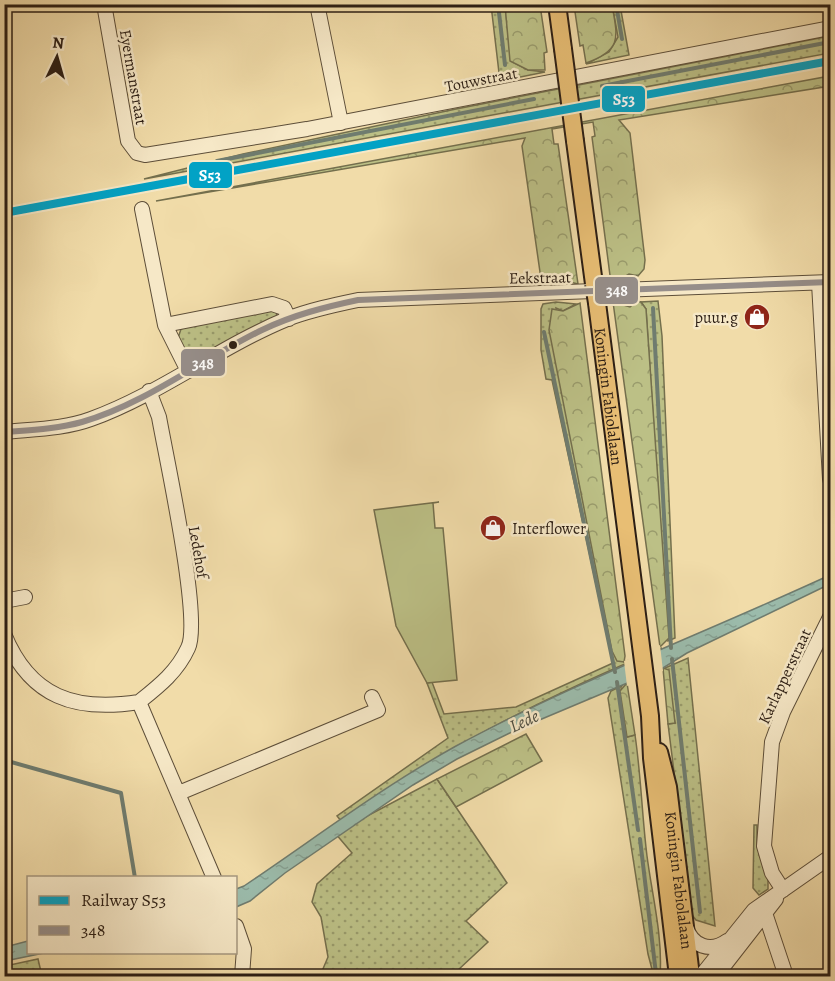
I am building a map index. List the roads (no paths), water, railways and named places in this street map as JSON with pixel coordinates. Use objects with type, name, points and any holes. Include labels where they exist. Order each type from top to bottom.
[{"type":"main road","name":"Koningin Fabiolalaan","points":[[557,4],[650,716],[652,758],[678,976]]},
{"type":"main road","name":"Koningin Fabiolalaan","points":[[650,716],[666,778],[691,976]]},
{"type":"street","name":"Eyermanstraat","points":[[104,4],[128,141],[137,153]]},
{"type":"street","points":[[317,4],[341,123]]},
{"type":"street","name":"Touwstraat","points":[[137,153],[154,155],[341,123],[831,28]]},
{"type":"street","points":[[142,209],[165,325],[188,371]]},
{"type":"street","points":[[825,282],[831,479]]},
{"type":"street","name":"Eekstraat","points":[[4,432],[74,424],[121,406],[289,319],[335,305],[381,298],[825,282]]},
{"type":"street","points":[[165,325],[272,304],[284,308],[289,319]]},
{"type":"street","name":"Ledehof","points":[[139,702],[171,677],[190,646],[192,610],[159,417],[149,392]]},
{"type":"street","points":[[4,602],[25,597]]},
{"type":"street","name":"Karlapperstraat","points":[[783,890],[772,873],[764,846],[772,742],[783,712],[831,617]]},
{"type":"street","points":[[4,634],[12,654],[24,670],[53,694],[87,706],[112,706],[139,702],[213,876]]},
{"type":"street","points":[[179,793],[377,709]]},
{"type":"street","points":[[701,976],[729,940],[763,908],[783,890],[831,857]]},
{"type":"street","points":[[716,976],[763,908]]},
{"type":"street","points":[[763,908],[786,976]]},
{"type":"street","points":[[684,921],[691,939],[696,944],[715,948],[729,940]]},
{"type":"street","points":[[237,929],[244,949],[242,976]]},
{"type":"water","name":"Lede","points":[[830,575],[830,584],[687,653],[663,668],[518,729],[457,759],[413,785],[285,873],[250,901],[237,907],[237,889],[401,779],[456,746],[595,678]]},
{"type":"water","points":[[27,941],[27,954],[39,954],[5,961],[5,947]]},
{"type":"waterway","points":[[498,4],[505,65]]},
{"type":"waterway","points":[[616,4],[622,39]]},
{"type":"waterway","points":[[602,86],[830,42]]},
{"type":"waterway","points":[[217,161],[534,99]]},
{"type":"waterway","points":[[653,308],[671,648]]},
{"type":"waterway","points":[[544,332],[615,672]]},
{"type":"waterway","points":[[672,659],[700,912]]},
{"type":"waterway","points":[[617,682],[638,830]]},
{"type":"waterway","points":[[4,760],[121,793],[135,876]]},
{"type":"waterway","points":[[640,839],[656,974]]},
{"type":"rail line","name":"S53","points":[[4,213],[830,61]]},
{"type":"place","name":"puur.g","points":[[757,317]]},
{"type":"place","name":"Interflower","points":[[493,528]]}]
